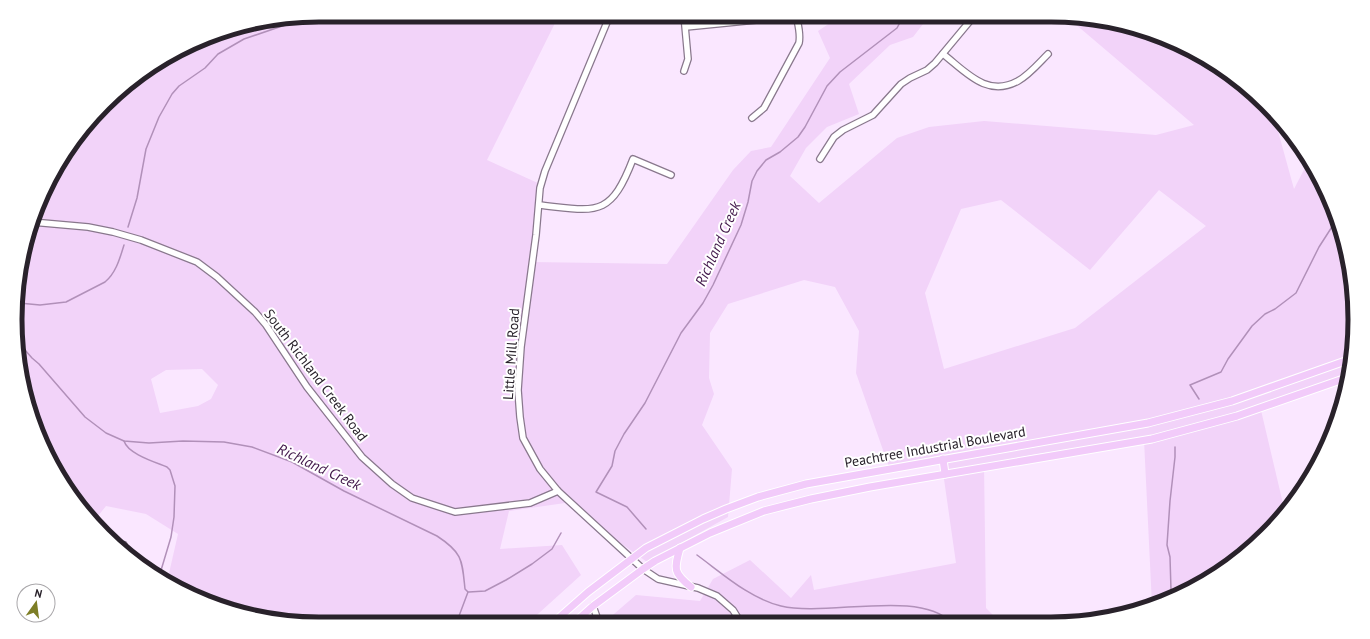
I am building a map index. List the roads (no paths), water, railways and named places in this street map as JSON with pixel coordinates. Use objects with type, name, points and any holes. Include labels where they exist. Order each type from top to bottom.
[{"type":"main road","name":"Peachtree Industrial Boulevard","points":[[559,617],[588,592],[646,548],[703,518],[758,497],[806,484],[1148,423],[1232,400],[1345,361]]},
{"type":"main road","name":"Peachtree Industrial Boulevard","points":[[581,617],[642,569],[710,533],[764,511],[870,487],[1152,439],[1237,416],[1342,380]]},
{"type":"main road","points":[[943,459],[945,474]]},
{"type":"main road","points":[[680,548],[675,565],[679,577],[691,587]]},
{"type":"street","name":"Little Mill Road","points":[[607,22],[545,171],[540,188],[521,347],[518,390],[523,438],[540,469],[558,491],[576,509],[632,558],[642,569],[658,579],[691,587],[717,596],[733,610],[737,617]]},
{"type":"street","points":[[684,71],[688,59],[685,22]]},
{"type":"street","points":[[686,27],[736,22]]},
{"type":"street","points":[[752,118],[764,108],[799,42],[800,30],[798,22]]},
{"type":"street","points":[[820,159],[834,137],[843,130],[873,115],[901,84],[927,70],[943,54],[969,22]]},
{"type":"street","points":[[943,54],[981,84],[1005,87],[1019,80],[1048,54]]},
{"type":"street","points":[[539,205],[586,210],[602,206],[610,201],[619,191],[633,159],[671,175]]},
{"type":"street","name":"South Richland Creek Road","points":[[39,223],[88,227],[113,232],[141,240],[197,262],[217,277],[255,312],[266,325],[307,386],[362,456],[392,484],[412,498],[455,512],[530,503],[558,491]]},
{"type":"street","points":[[593,606],[597,617]]},
{"type":"waterway","name":"Richland Creek","points":[[646,529],[627,507],[596,492],[612,466],[615,451],[624,434],[645,403],[681,333],[703,303],[713,285],[741,225],[748,202],[752,181],[757,171],[766,160],[780,152],[798,137],[827,86],[840,72],[897,28],[900,22]]},
{"type":"waterway","points":[[128,227],[137,198],[146,149],[159,117],[172,94],[179,86],[205,68],[218,54],[244,39],[287,24]]},
{"type":"waterway","points":[[1199,399],[1190,385],[1221,372],[1228,359],[1252,326],[1265,314],[1275,309],[1296,293],[1319,247],[1333,226]]},
{"type":"waterway","points":[[23,303],[40,305],[66,302],[105,282],[115,270],[124,245]]},
{"type":"waterway","name":"Richland Creek","points":[[24,349],[85,417],[106,433],[124,441],[149,443],[183,441],[224,442],[252,447],[292,462],[344,491],[437,536],[446,542],[452,547],[460,558],[465,589],[468,592]]},
{"type":"waterway","points":[[124,441],[136,454],[167,467],[170,470],[175,486],[174,517],[171,537],[161,571]]},
{"type":"waterway","points":[[1171,591],[1170,557],[1167,545],[1175,447]]},
{"type":"waterway","name":"Richland Creek","points":[[469,592],[485,591],[532,564],[552,549],[561,533]]},
{"type":"waterway","points":[[697,555],[747,591],[781,606],[822,608],[895,605],[917,607],[936,612],[944,617]]},
{"type":"waterway","points":[[459,617],[468,592]]}]
